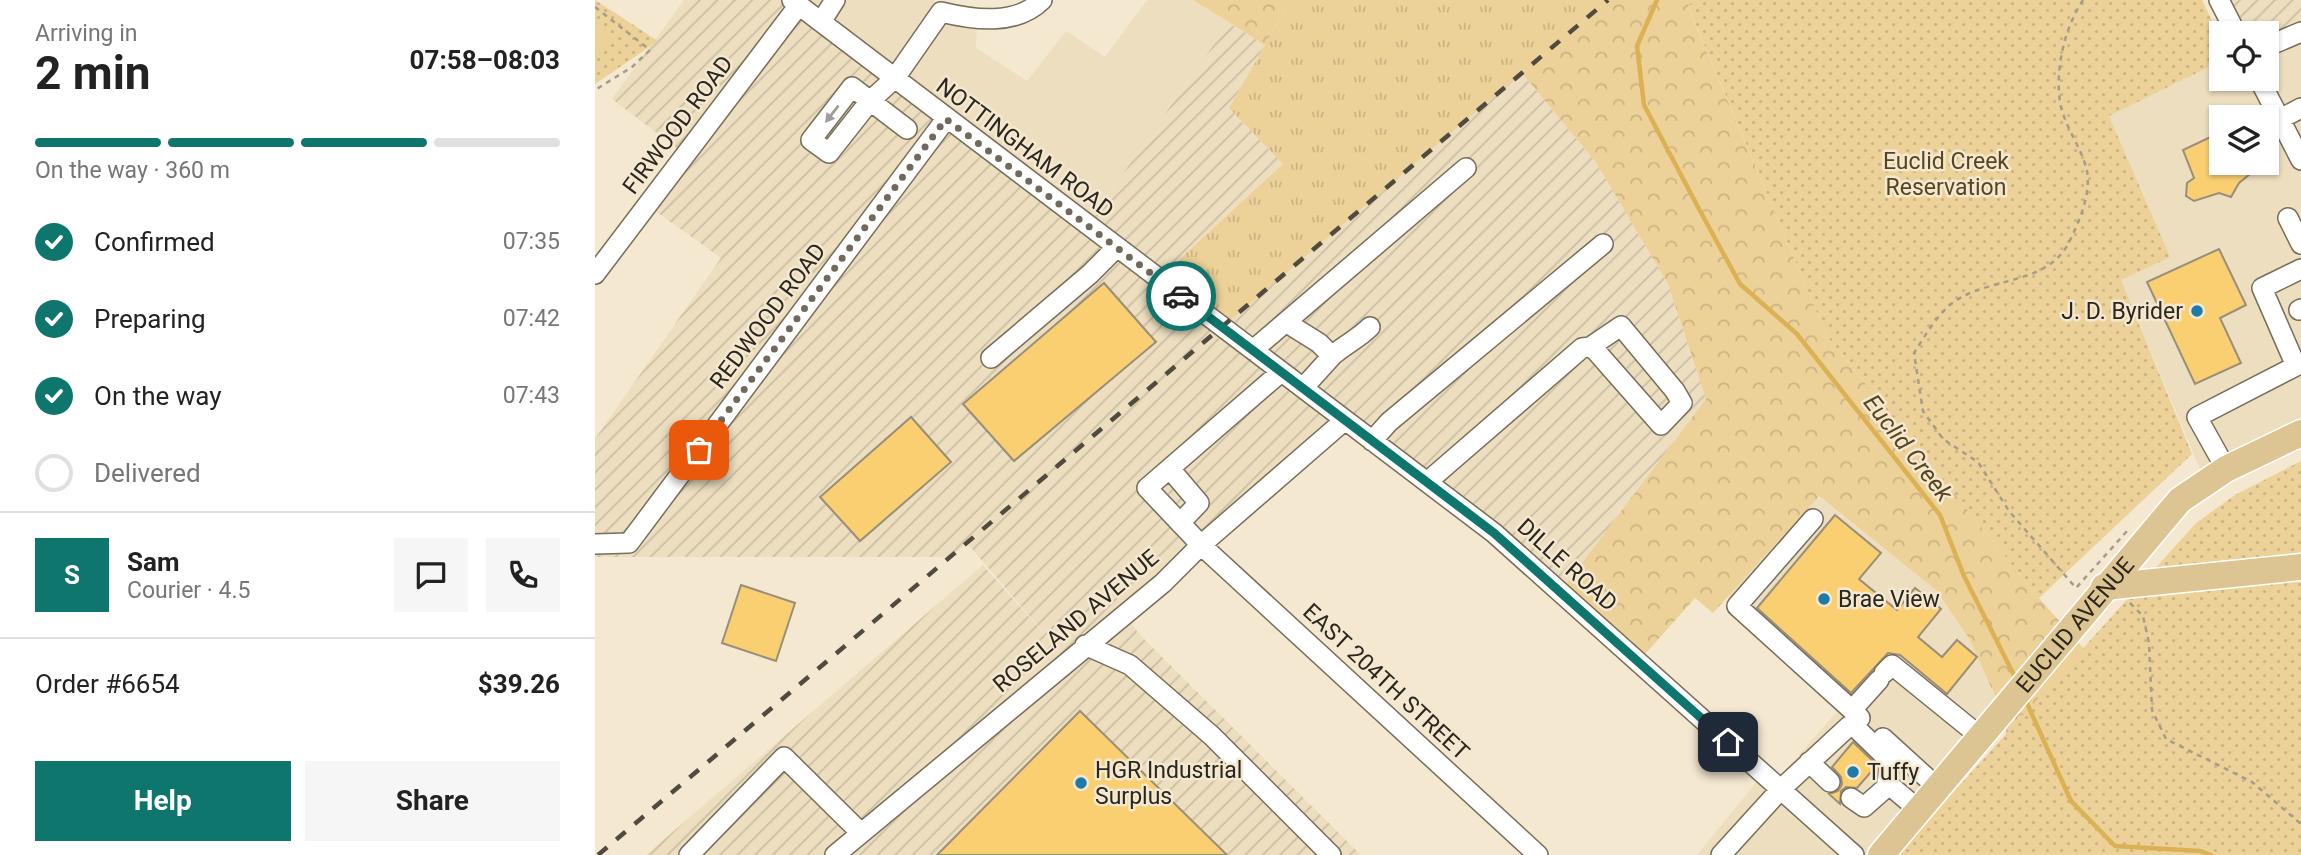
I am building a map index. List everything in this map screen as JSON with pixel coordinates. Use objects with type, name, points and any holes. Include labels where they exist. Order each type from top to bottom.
[{"type":"main road","name":"EUCLID AVENUE","points":[[1881,855],[2003,714],[2104,587],[2180,500],[2226,469],[2301,433]]},
{"type":"main road","points":[[2104,587],[2301,567]]},
{"type":"street","points":[[829,153],[870,101],[895,78],[938,6],[977,20],[1034,9],[1042,0]]},
{"type":"street","points":[[2219,0],[2230,21]]},
{"type":"street","name":"NOTTINGHAM ROAD","points":[[815,6],[895,78],[946,119],[1230,333]]},
{"type":"street","name":"FIRWOOD ROAD","points":[[595,274],[815,6]]},
{"type":"street","points":[[2279,41],[2301,32]]},
{"type":"street","points":[[2265,91],[2301,160]]},
{"type":"street","points":[[870,101],[907,129]]},
{"type":"street","points":[[2280,119],[2301,108]]},
{"type":"street","name":"REDWOOD ROAD","points":[[595,544],[629,543],[946,119]]},
{"type":"street","points":[[1254,350],[1466,168]]},
{"type":"street","points":[[2288,218],[2301,244]]},
{"type":"street","points":[[1372,441],[1389,422],[1603,244]]},
{"type":"street","points":[[991,358],[1090,274],[1116,248]]},
{"type":"street","points":[[2226,469],[2197,417],[2299,370],[2262,288],[2301,269]]},
{"type":"street","points":[[1287,323],[1319,343],[1332,356]]},
{"type":"street","points":[[1427,482],[1582,348],[1590,346],[1621,326],[1682,403],[1661,425],[1590,346]]},
{"type":"street","points":[[1303,388],[1342,346],[1359,339],[1370,327]]},
{"type":"street","name":"DILLE ROAD","points":[[1230,333],[1494,533],[1854,855]]},
{"type":"street","points":[[1180,523],[1199,503],[1170,469],[1282,372]]},
{"type":"street","name":"ROSELAND AVENUE","points":[[835,855],[1163,583],[1201,545],[1345,420]]},
{"type":"street","name":"EAST 204TH STREET","points":[[1170,469],[1146,488],[1201,545],[1538,855]]},
{"type":"street","points":[[1813,519],[1737,606],[1938,789]]},
{"type":"street","points":[[1085,645],[1131,665],[1212,736],[1331,855]]},
{"type":"street","points":[[1852,710],[1892,665],[1982,738]]},
{"type":"street","points":[[1721,855],[1781,789],[1846,727],[1851,726],[1890,761],[1889,785]]},
{"type":"street","points":[[689,855],[784,757],[861,833]]},
{"type":"street","points":[[1809,762],[1830,782]]},
{"type":"street","points":[[1860,801],[1889,785]]},
{"type":"street","points":[[1889,785],[1920,811]]},
{"type":"path","points":[[2084,0],[2065,34],[2060,77],[2060,102],[2088,173],[2082,214],[2069,243],[2055,259],[2023,279],[1961,297],[1936,320],[1914,352],[1923,411],[1943,439],[1978,461],[2009,511],[2076,588],[2126,528],[2129,531]]},
{"type":"path","points":[[595,7],[650,50],[632,67],[595,90]]},
{"type":"path","points":[[2130,604],[2143,616],[2149,643],[2152,710],[2166,738],[2252,782],[2301,824]]},
{"type":"shaded area","points":[[684,0],[792,0],[1086,226],[1229,23],[1265,45],[1229,108],[1283,164],[1158,279],[1222,326],[1522,73],[1595,161],[1668,284],[1706,399],[1560,592],[1345,420],[1124,614],[1140,635],[1361,855],[646,855],[983,565],[1060,652],[967,543],[950,557],[595,557],[595,439],[721,258],[647,205],[686,155],[612,99]]},
{"type":"shaded area","points":[[792,0],[934,0],[941,12],[977,20],[976,48],[1027,81],[1066,31],[1105,57],[1147,0],[1193,0],[1229,23],[1086,226]]},
{"type":"shaded area","points":[[2219,0],[2301,0],[2301,43],[2279,54],[2279,21],[2230,21]]},
{"type":"shaded area","points":[[2301,43],[2301,433],[2205,481],[2121,280],[2169,257],[2109,116],[2209,67],[2209,91],[2279,91],[2279,54]]},
{"type":"shaded area","points":[[1818,496],[1937,591],[1970,640],[2003,714],[1881,855],[1697,855],[1763,774],[1774,783],[1844,704],[1727,597]]},
{"type":"green space","points":[[595,0],[658,41],[595,84]]},
{"type":"green space","points":[[1193,0],[1291,0],[1265,45]]},
{"type":"green space","points":[[1291,0],[1608,0],[1222,327],[1158,279],[1283,164],[1229,108]]},
{"type":"green space","points":[[1608,0],[1695,0],[1688,7],[1827,336],[2039,598],[2120,690],[2019,805],[2003,714],[1970,640],[1937,591],[1819,496],[1713,613],[1695,598],[1638,662],[1560,592],[1706,399],[1668,284],[1595,161],[1522,73]]},
{"type":"green space","name":"Euclid Creek Reservation","points":[[1695,0],[2202,0],[2212,21],[2209,21],[2209,67],[2109,116],[2170,257],[2121,280],[2192,454],[2039,598],[1827,336],[1688,6]]},
{"type":"green space","points":[[595,21],[613,35],[595,59]]},
{"type":"green space","points":[[2301,461],[2301,855],[1897,855],[2196,523],[2235,495]]},
{"type":"building","points":[[2209,138],[2209,175],[2249,175],[2239,183],[2231,197],[2219,193],[2194,201],[2186,196],[2187,183],[2194,178],[2183,150]]},
{"type":"building","name":"J. D. Byrider","points":[[2219,249],[2246,305],[2220,318],[2241,363],[2195,384],[2147,282]]},
{"type":"building","points":[[1104,283],[1156,342],[1014,461],[963,404]]},
{"type":"building","points":[[911,417],[951,462],[860,541],[820,497]]},
{"type":"building","name":"Brae View","points":[[1835,515],[1881,553],[1859,579],[1897,610],[1915,588],[1941,609],[1918,637],[1942,657],[1957,640],[1977,657],[1947,694],[1900,655],[1888,653],[1851,693],[1757,608]]},
{"type":"building","points":[[741,585],[795,603],[776,661],[722,643]]},
{"type":"building","name":"HGR Industrial Surplus","points":[[1080,711],[1227,855],[937,855]]},
{"type":"building","name":"Tuffy","points":[[1853,742],[1877,765],[1857,788],[1846,787],[1841,791],[1840,804],[1829,794],[1838,791],[1842,784],[1841,777],[1832,767]]},
{"type":"waterway","name":"Euclid Creek","points":[[1657,0],[1637,46],[1644,105],[1740,284],[1797,334],[1940,515],[1964,576],[2017,681]]},
{"type":"waterway","name":"Euclid Creek","points":[[2025,699],[2071,801],[2115,846],[2200,851],[2211,855]]},
{"type":"railway","points":[[598,855],[1608,0]]},
{"type":"way so far","points":[[699,450],[946,119],[1181,296]]},
{"type":"place","name":"J. D. Byrider","points":[[2197,311]]},
{"type":"place","name":"Brae View","points":[[1824,599]]},
{"type":"place","name":"Tuffy","points":[[1853,772]]},
{"type":"place","name":"HGR Industrial Surplus","points":[[1081,783]]},
{"type":"route","points":[[1181,296],[1494,533],[1728,742]]}]
